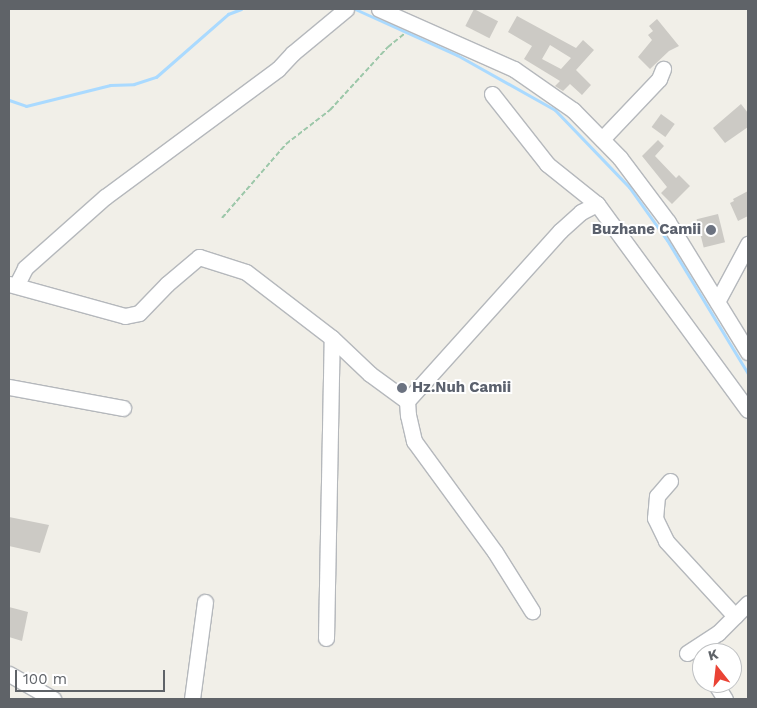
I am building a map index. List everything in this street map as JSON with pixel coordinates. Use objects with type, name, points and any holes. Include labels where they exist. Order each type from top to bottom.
[{"type":"street","points":[[346,9],[293,53],[278,69],[105,197],[25,268],[13,284],[126,316],[139,313],[167,284],[199,257],[246,272],[332,338],[370,374],[407,401]]},
{"type":"street","points":[[379,9],[514,69],[573,110],[620,158],[668,222],[718,300],[748,352]]},
{"type":"street","points":[[602,139],[659,79],[663,68]]},
{"type":"street","points":[[492,94],[547,164],[598,204],[748,410]]},
{"type":"street","points":[[532,610],[495,552],[414,441],[407,401],[560,231],[581,212],[598,204]]},
{"type":"street","points":[[718,300],[748,244]]},
{"type":"street","points":[[326,638],[332,338]]},
{"type":"street","points":[[9,387],[124,408]]},
{"type":"street","points":[[670,481],[657,496],[655,518],[658,526],[666,541],[735,616]]},
{"type":"street","points":[[192,699],[205,602]]},
{"type":"street","points":[[707,643],[748,603]]},
{"type":"street","points":[[687,653],[692,652]]},
{"type":"street","points":[[9,674],[54,699]]},
{"type":"path","points":[[222,218],[286,144],[330,110],[399,38]]},
{"type":"building","points":[[474,9],[498,21],[489,38],[465,26]]},
{"type":"building","points":[[517,16],[576,48],[583,40],[594,50],[576,70],[591,85],[582,95],[570,84],[563,91],[555,86],[560,81],[524,59],[532,46],[508,32]],"holes":[[[550,45],[571,58],[561,69],[542,59]]]},
{"type":"building","points":[[657,19],[679,46],[669,51],[650,69],[638,57],[652,40],[648,35],[653,31],[649,26]]},
{"type":"building","points":[[741,104],[748,113],[748,127],[725,143],[713,128]]},
{"type":"building","points":[[661,114],[675,124],[665,137],[652,127]]},
{"type":"building","points":[[658,140],[664,146],[655,156],[676,178],[679,175],[690,186],[672,204],[661,193],[667,187],[642,156]]},
{"type":"building","points":[[748,191],[748,216],[738,221],[730,203],[734,201],[733,199]]},
{"type":"building","name":"Buzhane Camii","points":[[718,214],[725,242],[704,247],[697,219]]},
{"type":"building","points":[[9,517],[49,525],[40,553],[9,546]]},
{"type":"building","points":[[9,607],[28,612],[22,641],[9,637]]},
{"type":"waterway","points":[[9,100],[26,106],[110,85],[134,84],[156,77],[228,14],[241,9]]},
{"type":"waterway","points":[[355,9],[457,55],[555,110],[629,187],[667,240],[748,374]]},
{"type":"place","name":"Buzhane Camii","points":[[711,230]]},
{"type":"place","name":"Hz.Nuh Camii","points":[[402,388]]}]
